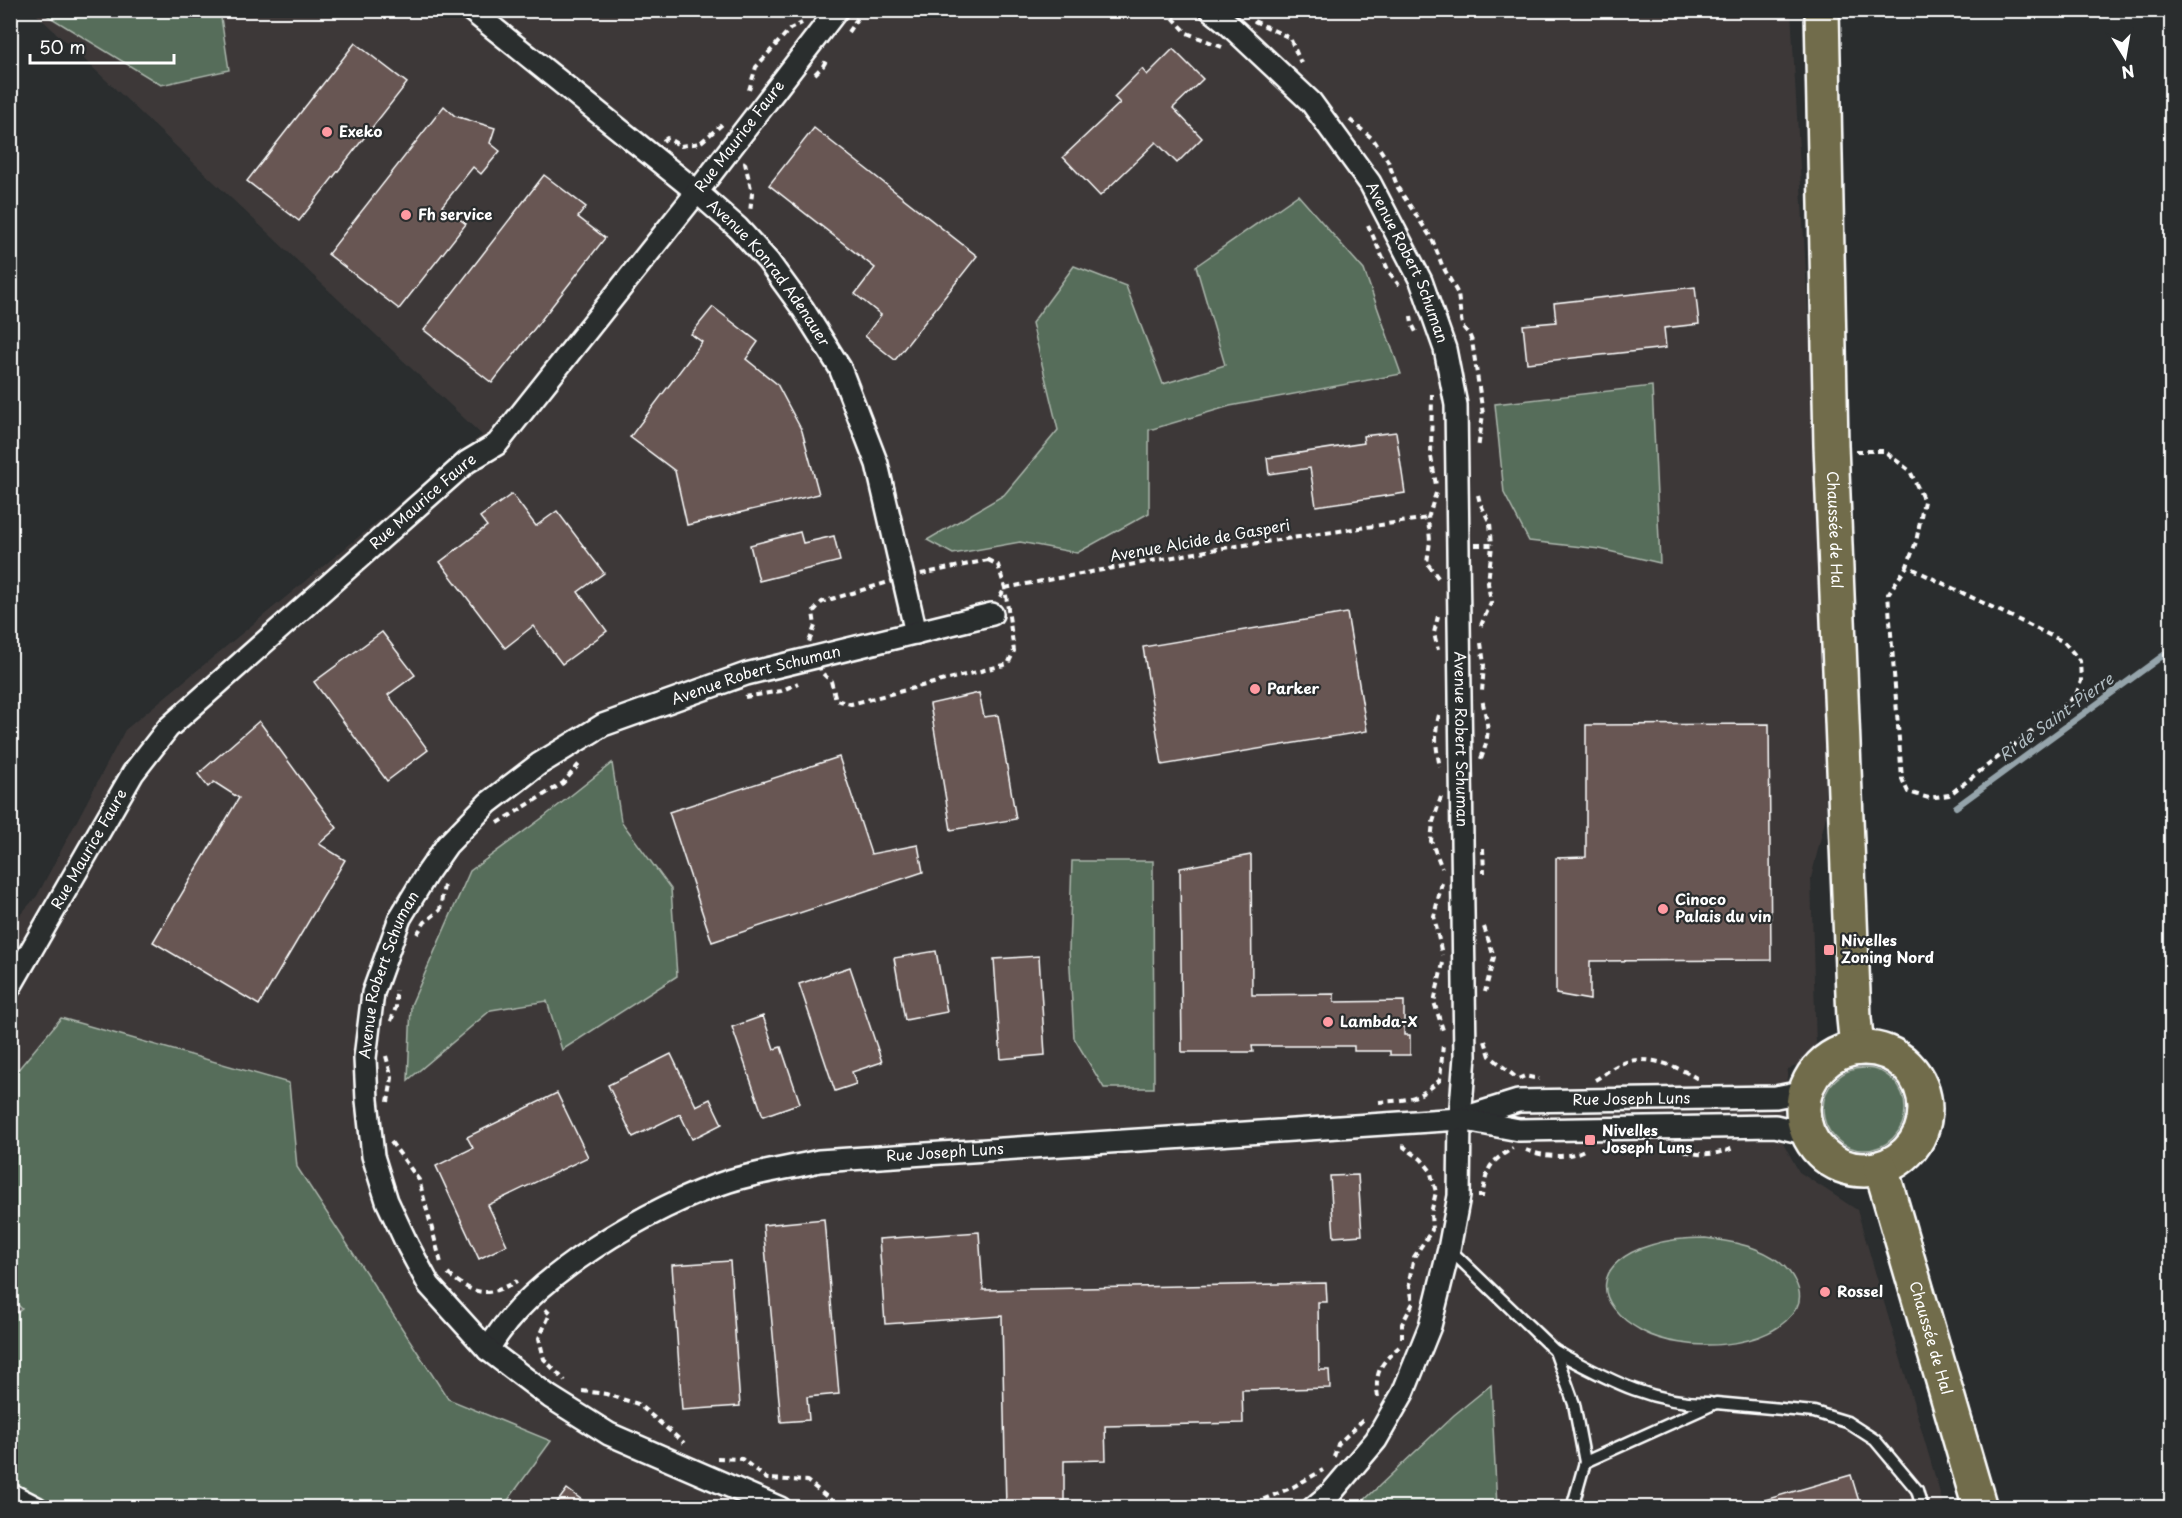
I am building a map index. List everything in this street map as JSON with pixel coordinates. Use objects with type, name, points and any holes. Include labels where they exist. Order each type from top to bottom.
[{"type":"main road","name":"Chaussée de Hal","points":[[1822,10],[1831,451],[1857,1048]]},
{"type":"main road","points":[[1857,1048],[1871,1048],[1886,1052],[1903,1062],[1916,1076],[1923,1091],[1926,1108],[1923,1129],[1913,1146],[1899,1160],[1881,1168],[1866,1171],[1836,1164],[1823,1155],[1808,1134],[1803,1107],[1812,1077],[1821,1066],[1838,1054],[1857,1048]]},
{"type":"main road","name":"Chaussée de Hal","points":[[1881,1168],[1980,1508]]},
{"type":"street","name":"Rue Maurice Faure","points":[[10,987],[133,773],[168,728],[467,462],[497,444],[697,192],[837,10]]},
{"type":"street","name":"Avenue Robert Schuman","points":[[1211,10],[1311,102],[1370,183],[1421,281],[1445,350],[1456,405],[1465,1056],[1460,1119],[1460,1182],[1449,1249],[1430,1326],[1403,1393],[1376,1440],[1332,1493],[1314,1508]]},
{"type":"street","name":"Avenue Konrad Adenauer","points":[[473,11],[697,192],[738,228],[768,261],[803,309],[840,368],[876,464],[916,633]]},
{"type":"street","name":"Avenue Robert Schuman","points":[[780,1508],[609,1434],[550,1397],[488,1350],[429,1285],[387,1201],[373,1156],[365,1058],[373,993],[400,918],[447,845],[488,803],[539,764],[603,725],[746,674],[992,614]]},
{"type":"street","name":"Rue Joseph Luns","points":[[1460,1119],[1518,1101],[1776,1097],[1806,1091]]},
{"type":"street","name":"Rue Joseph Luns","points":[[488,1350],[495,1336],[532,1296],[582,1255],[661,1209],[729,1181],[819,1161],[1460,1119],[1519,1130],[1775,1126],[1808,1134]]},
{"type":"street","points":[[12,1495],[38,1508]]},
{"type":"lane","points":[[1449,1249],[1556,1351],[1620,1385],[1657,1398],[1814,1412],[1847,1422],[1875,1440],[1917,1490],[1922,1508]]},
{"type":"lane","points":[[1556,1351],[1574,1404],[1585,1462],[1572,1508]]},
{"type":"lane","points":[[1585,1462],[1716,1403]]},
{"type":"path","points":[[843,36],[863,10]]},
{"type":"path","points":[[1166,10],[1187,33],[1229,50]]},
{"type":"path","points":[[746,97],[756,67],[790,29],[810,18]]},
{"type":"path","points":[[810,78],[823,66],[831,51]]},
{"type":"path","points":[[648,152],[667,138],[681,146],[700,143],[726,121]]},
{"type":"path","points":[[738,228],[750,215],[752,193],[745,164],[751,155]]},
{"type":"path","points":[[1365,215],[1372,237],[1389,272],[1402,290]]},
{"type":"path","points":[[1410,308],[1412,324],[1422,344]]},
{"type":"path","points":[[1433,386],[1431,456],[1437,491],[1428,518],[1430,541],[1427,563],[1440,580],[1439,588]]},
{"type":"path","points":[[1831,451],[1884,451],[1910,471],[1924,501],[1916,542],[1907,566],[1888,594],[1902,779],[1908,792],[1929,798],[1950,795],[2076,695],[2081,681],[2080,661],[2064,642],[1907,566]]},
{"type":"path","name":"Avenue Alcide de Gasperi","points":[[992,614],[1005,588],[1217,549],[1428,518]]},
{"type":"path","points":[[1430,541],[1492,545],[1488,583],[1491,603],[1479,631]]},
{"type":"path","points":[[1439,612],[1434,633],[1440,654]]},
{"type":"path","points":[[1480,642],[1484,664],[1481,697],[1488,727],[1488,739],[1480,761]]},
{"type":"path","points":[[811,677],[821,672]]},
{"type":"path","points":[[737,698],[781,691],[801,682]]},
{"type":"path","points":[[1440,712],[1435,745],[1441,773]]},
{"type":"path","points":[[496,824],[563,783],[586,756]]},
{"type":"path","points":[[1378,1102],[1402,1101],[1424,1094],[1440,1080],[1443,1027],[1434,1002],[1443,960],[1434,916],[1444,873],[1431,841],[1433,822],[1442,789]]},
{"type":"path","points":[[1482,844],[1485,853],[1484,877]]},
{"type":"path","points":[[414,938],[425,922],[440,910],[445,883]]},
{"type":"path","points":[[1483,923],[1494,957],[1483,1000]]},
{"type":"path","points":[[390,1025],[396,1007],[396,987]]},
{"type":"path","points":[[1483,1032],[1490,1056],[1518,1079],[1525,1076],[1548,1082]]},
{"type":"path","points":[[385,1051],[392,1078],[388,1104]]},
{"type":"path","points":[[1587,1084],[1621,1063],[1644,1060],[1671,1065],[1702,1081]]},
{"type":"path","points":[[1379,1405],[1378,1372],[1385,1360],[1402,1344],[1402,1324],[1413,1303],[1409,1281],[1414,1257],[1432,1230],[1431,1213],[1436,1192],[1430,1170],[1421,1159],[1404,1147],[1402,1101]]},
{"type":"path","points":[[390,1140],[419,1180],[444,1270],[466,1288],[484,1293],[501,1289],[516,1282],[524,1275]]},
{"type":"path","points":[[1482,1196],[1488,1168],[1497,1158],[1520,1144],[1526,1150],[1553,1156],[1582,1152],[1590,1147]]},
{"type":"path","points":[[1674,1147],[1695,1155],[1706,1156],[1742,1145]]},
{"type":"path","points":[[1613,1149],[1627,1151],[1635,1147]]},
{"type":"path","points":[[516,1282],[550,1314],[539,1338],[544,1359],[563,1380],[570,1384]]},
{"type":"path","points":[[577,1388],[585,1393],[606,1394],[638,1404],[691,1449]]},
{"type":"path","points":[[1330,1462],[1338,1444],[1371,1413]]},
{"type":"path","points":[[710,1457],[742,1459],[767,1479],[807,1481],[841,1508]]},
{"type":"path","points":[[1258,1508],[1262,1500],[1293,1487],[1325,1468]]},
{"type":"shaded area","points":[[33,11],[1791,11],[1822,555],[1826,816],[1811,878],[1816,1048],[1799,1065],[1788,1069],[1780,1137],[1799,1172],[1857,1210],[1944,1507],[82,1507],[11,1475],[10,926],[37,896],[125,730],[482,435]]},
{"type":"green space","points":[[40,11],[220,11],[229,70],[161,85]]},
{"type":"green space","points":[[1298,195],[1364,270],[1401,374],[1230,406],[1149,430],[1149,513],[1077,553],[1020,542],[953,554],[927,540],[1004,495],[1058,430],[1032,323],[1074,266],[1126,286],[1163,384],[1225,365],[1196,266]]},
{"type":"green space","points":[[1652,386],[1660,563],[1600,549],[1529,541],[1504,493],[1495,404]]},
{"type":"green space","points":[[612,763],[621,821],[671,889],[677,976],[562,1050],[547,1001],[491,1010],[408,1080],[411,1005],[470,871]]},
{"type":"green space","points":[[1072,861],[1153,861],[1154,1088],[1104,1088],[1074,1038],[1069,950]]},
{"type":"green space","points":[[61,1018],[289,1083],[297,1167],[448,1399],[551,1441],[503,1507],[53,1507],[11,1487],[10,1318],[22,1309],[10,1297],[11,1078]]},
{"type":"green space","points":[[1864,1068],[1880,1071],[1893,1080],[1902,1093],[1905,1109],[1902,1125],[1893,1138],[1880,1147],[1864,1150],[1848,1147],[1835,1138],[1826,1125],[1823,1109],[1826,1093],[1835,1080],[1848,1071]]},
{"type":"green space","points":[[1705,1238],[1756,1249],[1779,1261],[1788,1270],[1797,1284],[1799,1298],[1797,1307],[1785,1322],[1768,1333],[1748,1340],[1702,1345],[1680,1343],[1642,1331],[1625,1320],[1614,1308],[1607,1296],[1606,1284],[1609,1272],[1618,1262],[1632,1252],[1658,1243],[1678,1239]]},
{"type":"green space","points":[[1491,1385],[1497,1507],[1357,1507],[1454,1415]]},
{"type":"building","name":"Exeko","points":[[355,43],[407,83],[299,221],[247,181]]},
{"type":"building","points":[[1173,49],[1203,79],[1173,108],[1202,138],[1177,163],[1156,142],[1100,196],[1063,157],[1120,103],[1114,97],[1142,69],[1147,75]]},
{"type":"building","name":"Fh service","points":[[444,106],[455,116],[495,128],[490,143],[500,151],[481,174],[473,167],[442,206],[466,224],[399,309],[328,254]]},
{"type":"building","points":[[814,128],[977,256],[895,360],[865,336],[881,315],[855,294],[875,268],[769,185]]},
{"type":"building","points":[[544,175],[586,207],[578,217],[605,238],[492,383],[424,330]]},
{"type":"building","points":[[1695,287],[1699,324],[1664,328],[1666,348],[1527,363],[1523,325],[1556,322],[1554,303]]},
{"type":"building","points":[[713,307],[758,342],[746,359],[777,384],[802,431],[819,494],[687,525],[675,471],[630,437],[702,342],[691,334]]},
{"type":"building","points":[[1396,432],[1405,493],[1316,506],[1310,468],[1269,474],[1267,458],[1364,443],[1363,436]]},
{"type":"building","points":[[512,494],[536,526],[557,511],[604,573],[578,592],[607,631],[562,664],[533,626],[505,648],[440,562],[487,526],[480,517]]},
{"type":"building","points":[[800,532],[803,543],[834,536],[840,561],[759,581],[750,545]]},
{"type":"building","name":"Parker","points":[[1347,613],[1367,731],[1162,765],[1143,647]]},
{"type":"building","points":[[382,632],[415,675],[388,695],[428,750],[387,781],[314,682]]},
{"type":"building","points":[[979,693],[984,717],[998,715],[1016,819],[951,830],[930,704]]},
{"type":"building","points":[[259,721],[337,828],[319,844],[345,860],[259,1005],[153,942],[239,798],[214,782],[208,787],[198,774]]},
{"type":"building","name":"Cinoco Palais du vin","points":[[1769,724],[1771,960],[1590,961],[1590,1000],[1556,994],[1556,858],[1586,857],[1586,725]]},
{"type":"building","points":[[839,757],[871,854],[918,845],[923,872],[712,942],[669,812]]},
{"type":"building","points":[[1251,855],[1252,995],[1334,994],[1334,1002],[1404,1001],[1404,1035],[1410,1035],[1410,1055],[1390,1055],[1390,1051],[1354,1051],[1354,1046],[1252,1046],[1253,1052],[1182,1052],[1180,868]]},
{"type":"building","points":[[936,951],[947,1012],[905,1020],[894,958]]},
{"type":"building","points":[[1039,956],[1045,1055],[1001,1059],[994,959]]},
{"type":"building","points":[[850,967],[882,1062],[852,1072],[856,1084],[835,1091],[799,984]]},
{"type":"building","points":[[763,1016],[774,1049],[781,1047],[800,1103],[763,1116],[732,1027]]},
{"type":"building","points":[[671,1054],[696,1106],[710,1099],[722,1124],[692,1139],[680,1114],[633,1137],[608,1085]]},
{"type":"building","points":[[557,1093],[588,1157],[488,1205],[507,1245],[479,1259],[436,1166],[473,1148],[467,1137]]},
{"type":"building","points":[[1358,1175],[1362,1235],[1334,1237],[1330,1176]]},
{"type":"building","points":[[824,1219],[839,1394],[807,1397],[809,1420],[781,1422],[763,1225]]},
{"type":"building","points":[[979,1232],[983,1290],[1326,1283],[1327,1302],[1318,1302],[1319,1370],[1329,1370],[1330,1388],[1242,1390],[1243,1423],[1105,1426],[1106,1460],[1064,1461],[1064,1508],[1006,1508],[1002,1316],[885,1324],[879,1239]]},
{"type":"building","points":[[730,1261],[740,1406],[682,1410],[672,1265]]},
{"type":"building","points":[[1851,1475],[1861,1508],[1754,1508],[1754,1503]]},
{"type":"building","points":[[567,1489],[593,1508],[553,1508]]},
{"type":"waterway","name":"Ri de Saint-Pierre","points":[[1956,807],[2172,649]]},
{"type":"place","name":"Exeko","points":[[327,132]]},
{"type":"place","name":"Fh service","points":[[406,215]]},
{"type":"place","name":"Parker","points":[[1255,689]]},
{"type":"place","name":"Cinoco Palais du vin","points":[[1663,909]]},
{"type":"place","name":"Nivelles Zoning Nord","points":[[1829,950]]},
{"type":"place","name":"Lambda-X","points":[[1328,1022]]},
{"type":"place","name":"Nivelles Joseph Luns","points":[[1590,1140]]},
{"type":"place","name":"Rossel","points":[[1825,1292]]}]
